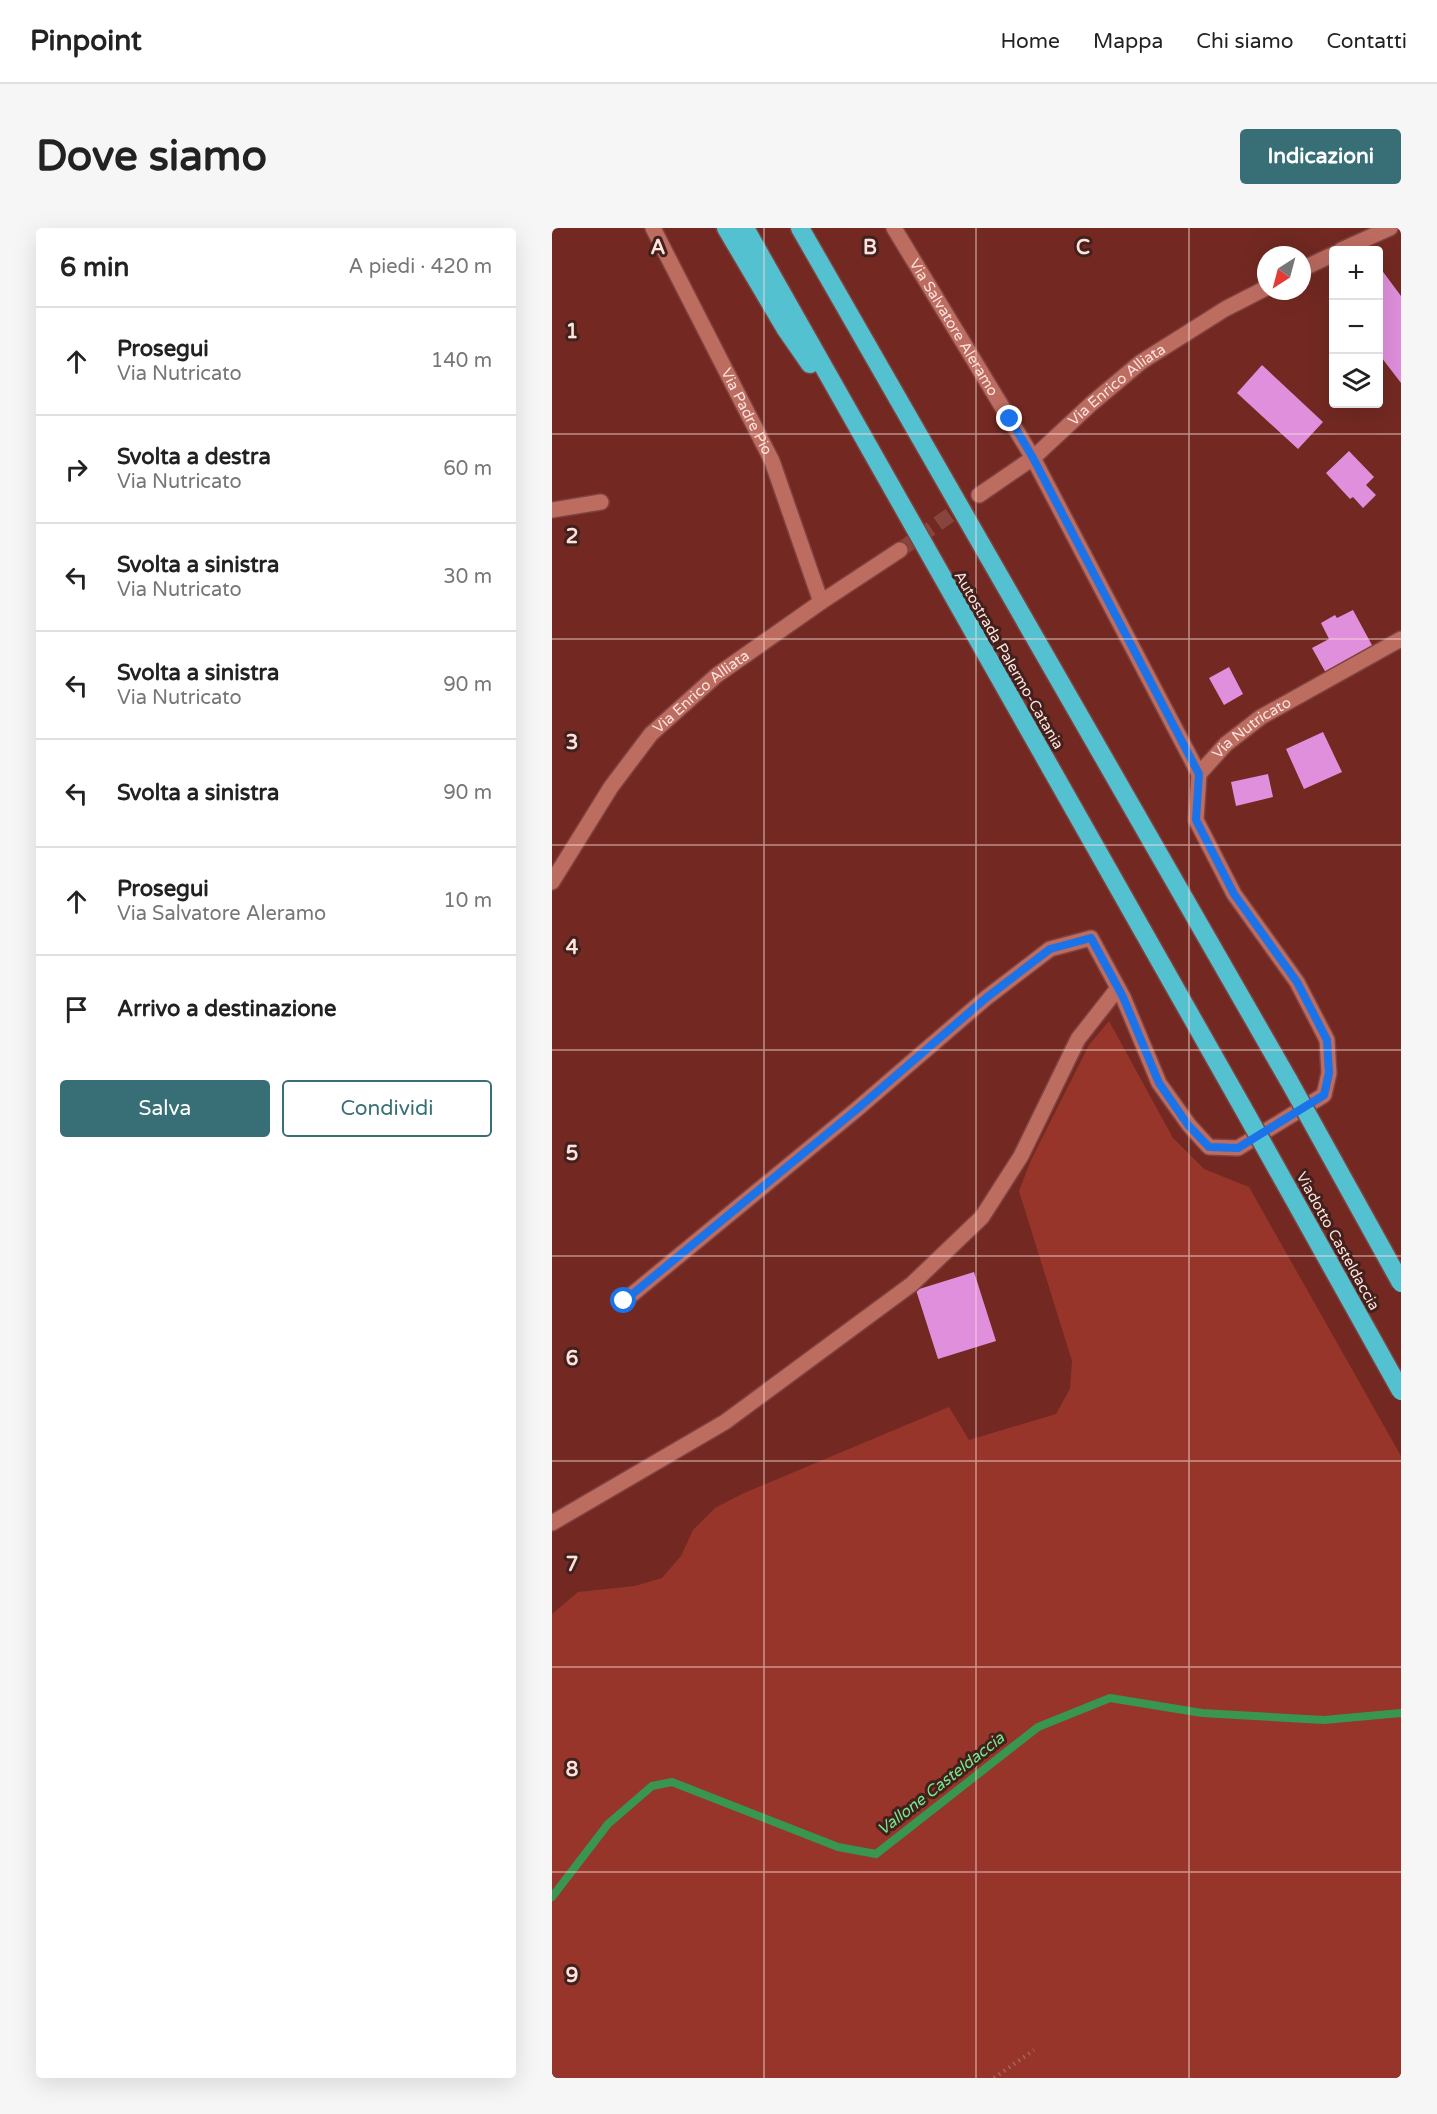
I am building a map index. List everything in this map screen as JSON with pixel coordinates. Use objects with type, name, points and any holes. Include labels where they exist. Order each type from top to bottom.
[{"type":"highway","points":[[726,228],[785,328],[869,448]]},
{"type":"highway","name":"Autostrada Palermo-Catania","points":[[745,228],[1243,1108]]},
{"type":"highway","points":[[802,228],[815,255],[1289,1081],[1401,1283]]},
{"type":"highway","name":"Viadotto Casteldaccia","points":[[1243,1108],[1401,1391]]},
{"type":"street","name":"Via Padre Pio","points":[[653,228],[772,461],[821,602]]},
{"type":"street","name":"Via Salvatore Aleramo","points":[[894,228],[1033,458],[1199,774]]},
{"type":"street","points":[[1350,246],[1390,228]]},
{"type":"street","points":[[1311,265],[1329,256]]},
{"type":"street","name":"Via Enrico Alliata","points":[[979,495],[1033,458],[1141,362],[1225,309],[1257,293]]},
{"type":"street","points":[[552,510],[601,502]]},
{"type":"street","name":"Via Enrico Alliata","points":[[552,882],[611,787],[651,734],[717,675],[900,550]]},
{"type":"street","name":"Via Nutricato","points":[[1199,774],[1226,744],[1261,717],[1401,639]]},
{"type":"street","points":[[624,1301],[856,1110],[986,998],[1050,949],[1091,938],[1118,988],[1159,1083],[1188,1125],[1209,1147],[1238,1148],[1324,1095],[1329,1073],[1327,1040],[1297,982],[1234,894],[1196,820],[1199,774]]},
{"type":"street","points":[[552,1523],[725,1422],[912,1284],[982,1217],[1022,1156],[1078,1039],[1118,988]]},
{"type":"path","points":[[993,2078],[1034,2050]]},
{"type":"shaded area","points":[[1109,1021],[1173,1138],[1204,1169],[1249,1187],[1401,1456],[1401,2078],[552,2078],[552,1614],[578,1592],[635,1586],[662,1578],[681,1556],[693,1530],[715,1508],[742,1494],[949,1407],[969,1440],[1056,1414],[1070,1389],[1072,1361],[1019,1191],[1031,1160],[1089,1045]]},
{"type":"building","points":[[1383,272],[1401,296],[1401,383],[1383,360]]},
{"type":"building","points":[[1262,365],[1323,422],[1298,449],[1237,393]]},
{"type":"building","points":[[1349,451],[1374,477],[1366,485],[1376,495],[1363,508],[1353,497],[1350,499],[1326,473]]},
{"type":"building","points":[[1353,610],[1373,647],[1326,673],[1312,648],[1329,639],[1321,623],[1335,615],[1337,618]]},
{"type":"building","points":[[1229,667],[1243,694],[1224,705],[1209,678]]},
{"type":"building","points":[[1323,732],[1342,772],[1304,789],[1286,749]]},
{"type":"building","points":[[1268,774],[1273,797],[1236,806],[1231,782]]},
{"type":"building","points":[[974,1272],[996,1341],[938,1359],[916,1290]]},
{"type":"waterway","name":"Vallone Casteldaccia","points":[[552,1897],[608,1824],[652,1786],[672,1782],[838,1847],[876,1854],[1038,1727],[1110,1698],[1202,1713],[1324,1720],[1401,1713]]},
{"type":"tunnel","points":[[900,550],[979,495]]},
{"type":"route","points":[[624,1301],[856,1110],[986,998],[1050,949],[1091,938],[1123,997],[1159,1083],[1188,1125],[1209,1147],[1238,1148],[1324,1095],[1329,1073],[1327,1040],[1297,982],[1234,894],[1196,820],[1199,774],[1033,458],[1010,419]]}]
